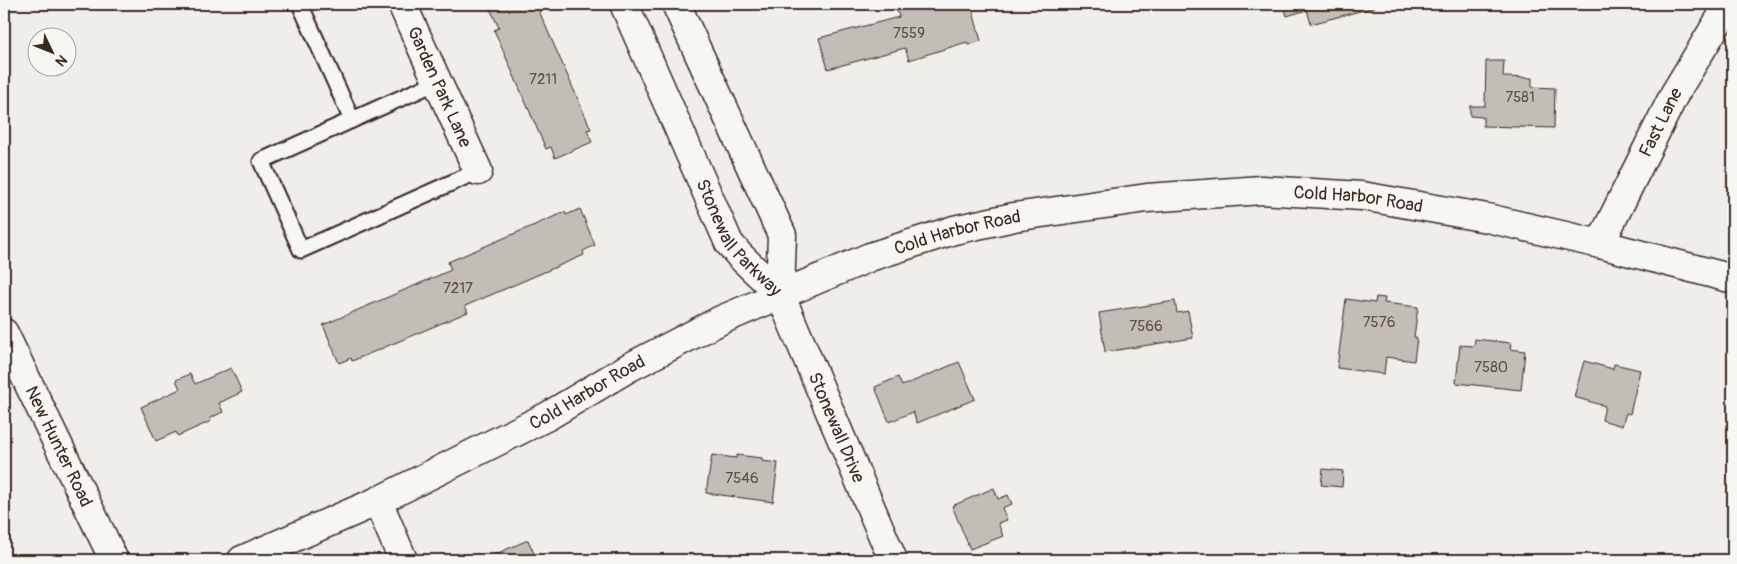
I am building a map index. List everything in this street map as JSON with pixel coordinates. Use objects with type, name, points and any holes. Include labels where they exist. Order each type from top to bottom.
[{"type":"street","name":"Garden Park Lane","points":[[402,4],[478,171]]},
{"type":"street","name":"Stonewall Parkway","points":[[624,4],[729,243],[780,294]]},
{"type":"street","name":"Stonewall Parkway","points":[[676,4],[782,235],[780,294]]},
{"type":"street","name":"Fast Lane","points":[[1600,244],[1674,92],[1729,4]]},
{"type":"street","name":"Cold Harbor Road","points":[[242,560],[378,501],[548,416],[628,368],[712,324],[870,257],[954,230],[1014,217],[1147,198],[1262,190],[1362,196],[1488,218],[1600,244],[1733,279]]},
{"type":"street","name":"Stonewall Drive","points":[[780,294],[892,560]]},
{"type":"street","name":"New Hunter Road","points":[[4,333],[114,560]]},
{"type":"street","points":[[378,501],[403,560]]},
{"type":"lane","points":[[300,4],[352,120]]},
{"type":"lane","points":[[437,82],[261,161],[301,250],[478,171]]},
{"type":"building","points":[[488,4],[542,4],[544,9],[539,11],[591,129],[587,130],[592,142],[555,158],[551,147],[546,149],[494,30],[499,28]]},
{"type":"building","points":[[895,4],[971,4],[981,41],[968,45],[967,42],[909,60],[905,48],[828,69],[819,38],[899,17]]},
{"type":"building","points":[[1283,4],[1374,4],[1375,7],[1311,24],[1307,10],[1287,16]]},
{"type":"building","points":[[1486,61],[1504,61],[1503,77],[1532,78],[1532,87],[1555,88],[1554,128],[1483,126],[1483,117],[1470,116],[1470,106],[1485,106]]},
{"type":"building","points":[[580,209],[595,245],[583,251],[584,255],[465,306],[468,312],[352,361],[351,358],[339,363],[323,325],[451,270],[448,262],[565,212],[566,215]]},
{"type":"building","points":[[1376,297],[1385,298],[1384,303],[1418,307],[1414,337],[1417,338],[1414,361],[1386,357],[1384,374],[1337,368],[1346,299],[1375,303]]},
{"type":"building","points":[[1175,301],[1177,313],[1188,311],[1193,338],[1105,352],[1099,313]]},
{"type":"building","points":[[1475,339],[1511,343],[1510,349],[1525,351],[1521,390],[1456,383],[1460,345],[1474,346]]},
{"type":"building","points":[[1584,361],[1613,369],[1614,364],[1640,370],[1630,414],[1626,413],[1622,426],[1602,420],[1605,406],[1574,397]]},
{"type":"building","points":[[959,362],[975,399],[917,423],[913,412],[889,422],[875,387],[898,377],[902,386]]},
{"type":"building","points":[[231,368],[242,392],[219,403],[223,412],[210,418],[211,421],[178,436],[176,432],[156,441],[141,407],[180,389],[176,380],[190,374],[195,384]]},
{"type":"building","points":[[712,455],[736,458],[737,455],[762,458],[762,461],[778,463],[773,502],[706,493]]},
{"type":"building","points":[[1323,469],[1343,471],[1342,487],[1321,485]]},
{"type":"building","points":[[994,488],[998,499],[1008,495],[1012,504],[1002,508],[1007,520],[998,523],[1003,536],[970,549],[952,506]]},
{"type":"building","points":[[528,540],[537,560],[493,560],[491,556]]}]
